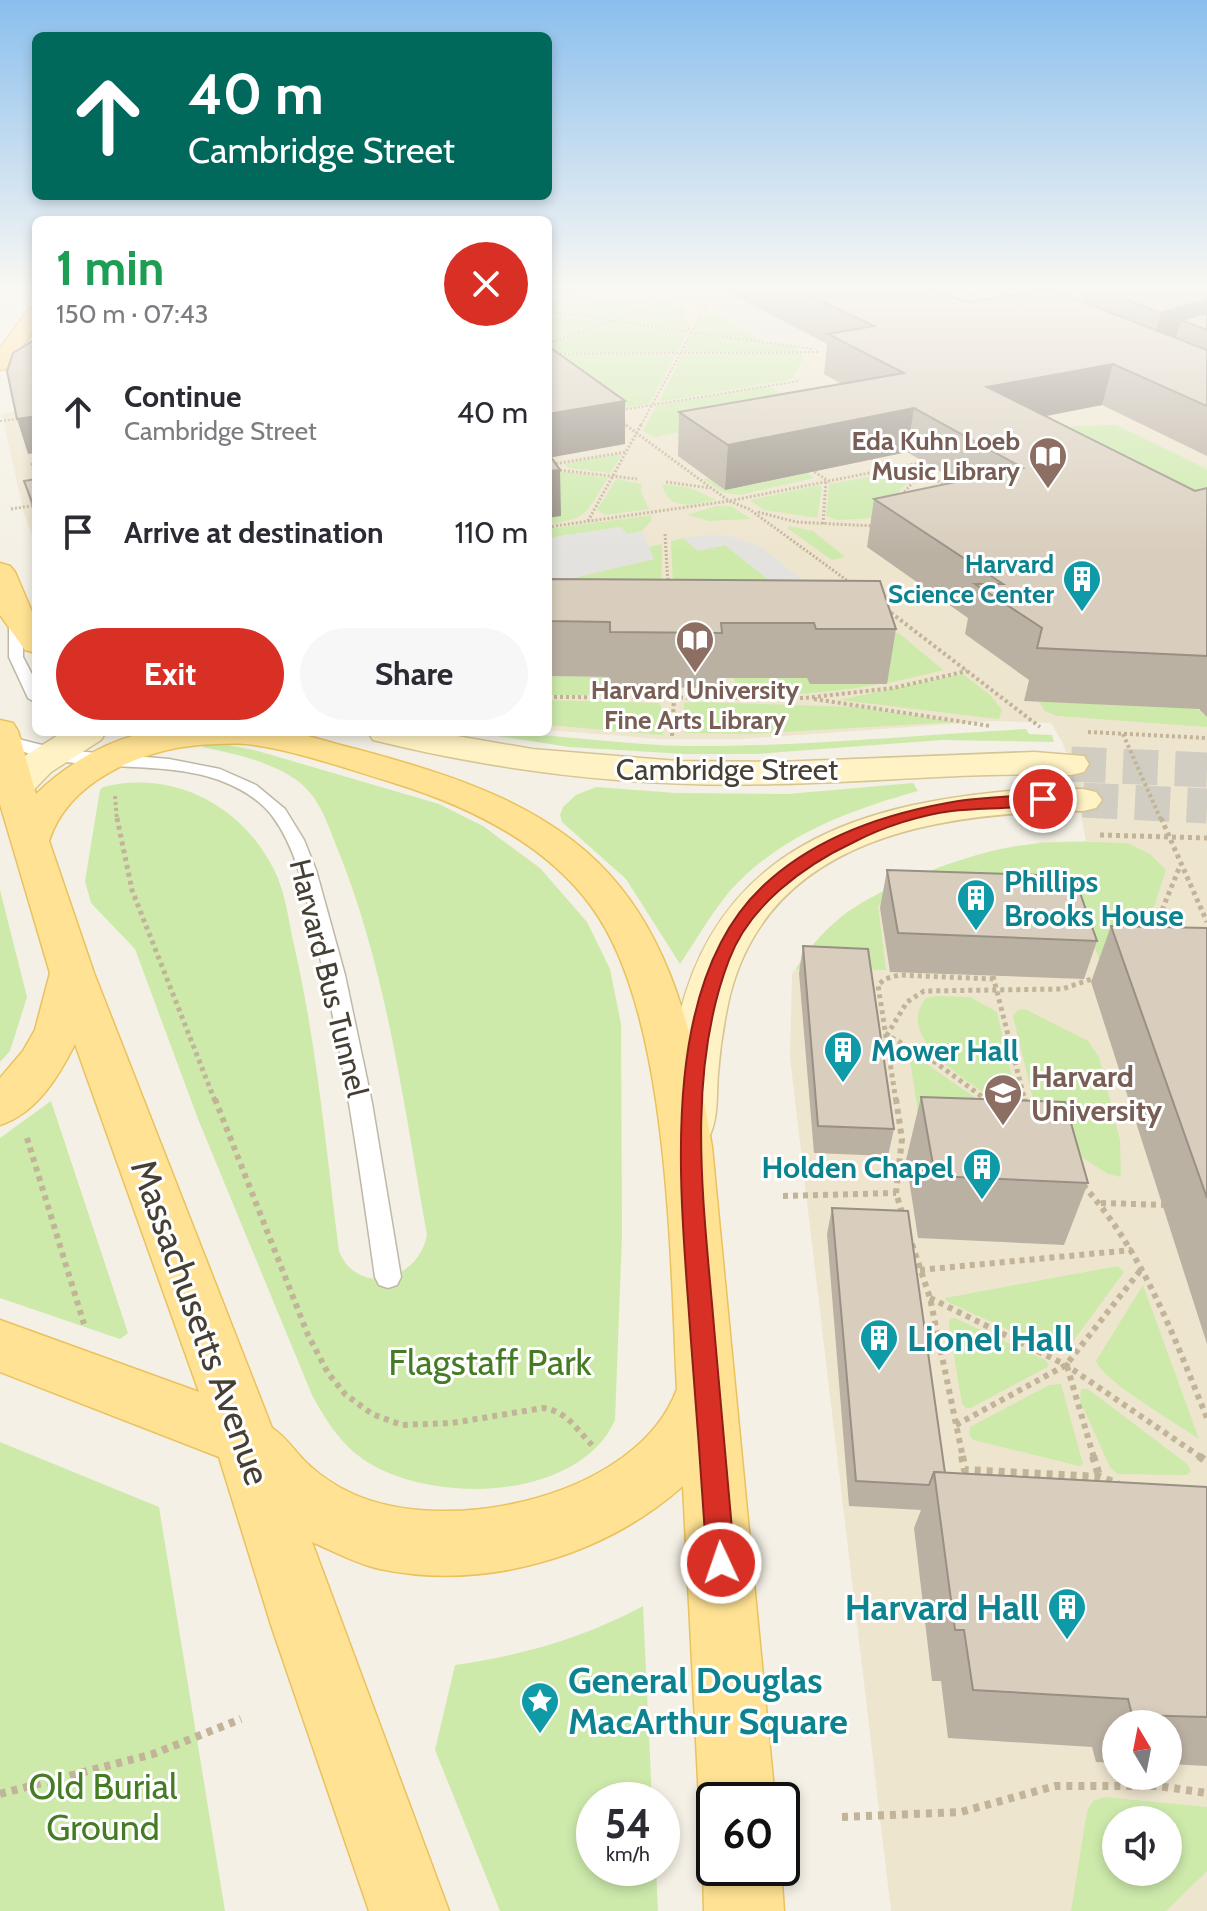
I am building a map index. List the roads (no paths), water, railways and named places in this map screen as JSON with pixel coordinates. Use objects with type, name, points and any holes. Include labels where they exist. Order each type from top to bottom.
[{"type":"main road","points":[[14,599],[32,635]]},
{"type":"main road","name":"Massachusetts Avenue","points":[[0,732],[29,841],[72,973],[245,1438],[307,1628],[409,1911]]},
{"type":"main road","points":[[14,789],[85,751],[201,736]]},
{"type":"main road","points":[[260,736],[469,797],[523,824],[586,872],[620,916],[645,968],[676,1088],[690,1174],[736,1782]]},
{"type":"main road","name":"Cambridge Street","points":[[405,736],[512,759],[667,773],[788,772],[982,762],[1081,800],[984,802],[899,819],[833,846],[769,889],[745,915],[716,972],[696,1065],[690,1174]]},
{"type":"main road","points":[[29,841],[36,820],[54,797],[84,773],[85,751]]},
{"type":"main road","points":[[11,1115],[28,1080],[48,1053],[63,1018],[72,973]]},
{"type":"main road","points":[[0,1346],[245,1438],[270,1470],[300,1498],[347,1524],[416,1543],[481,1544],[563,1525],[599,1508],[665,1461],[697,1421],[707,1389]]},
{"type":"main road","points":[[743,1886],[744,1911]]},
{"type":"lane","points":[[14,599],[16,657],[32,690]]},
{"type":"lane","name":"Harvard Bus Tunnel","points":[[0,732],[18,746],[85,751],[182,765],[227,778],[265,800],[287,826],[312,886],[338,985],[355,1069],[388,1277]]},
{"type":"tunnel","points":[[1071,764],[1207,770]]},
{"type":"tunnel","points":[[1083,800],[1207,806]]},
{"type":"place","name":"Eda Kuhn Loeb Music Library","points":[[1048,490]]},
{"type":"place","name":"Harvard Science Center","points":[[1082,613]]},
{"type":"place","name":"Harvard University Fine Arts Library","points":[[695,674]]},
{"type":"place","name":"Phillips Brooks House","points":[[976,932]]},
{"type":"place","name":"Mower Hall","points":[[843,1084]]},
{"type":"place","name":"Harvard University","points":[[1003,1127]]},
{"type":"place","name":"Holden Chapel","points":[[982,1201]]},
{"type":"place","name":"Lionel Hall","points":[[879,1372]]},
{"type":"place","name":"Harvard Hall","points":[[1067,1641]]},
{"type":"place","name":"General Douglas MacArthur Square","points":[[540,1735]]},
{"type":"park label","name":"Flagstaff Park","points":[[490,1362]]},
{"type":"park label","name":"Old Burial Ground","points":[[103,1806]]}]
